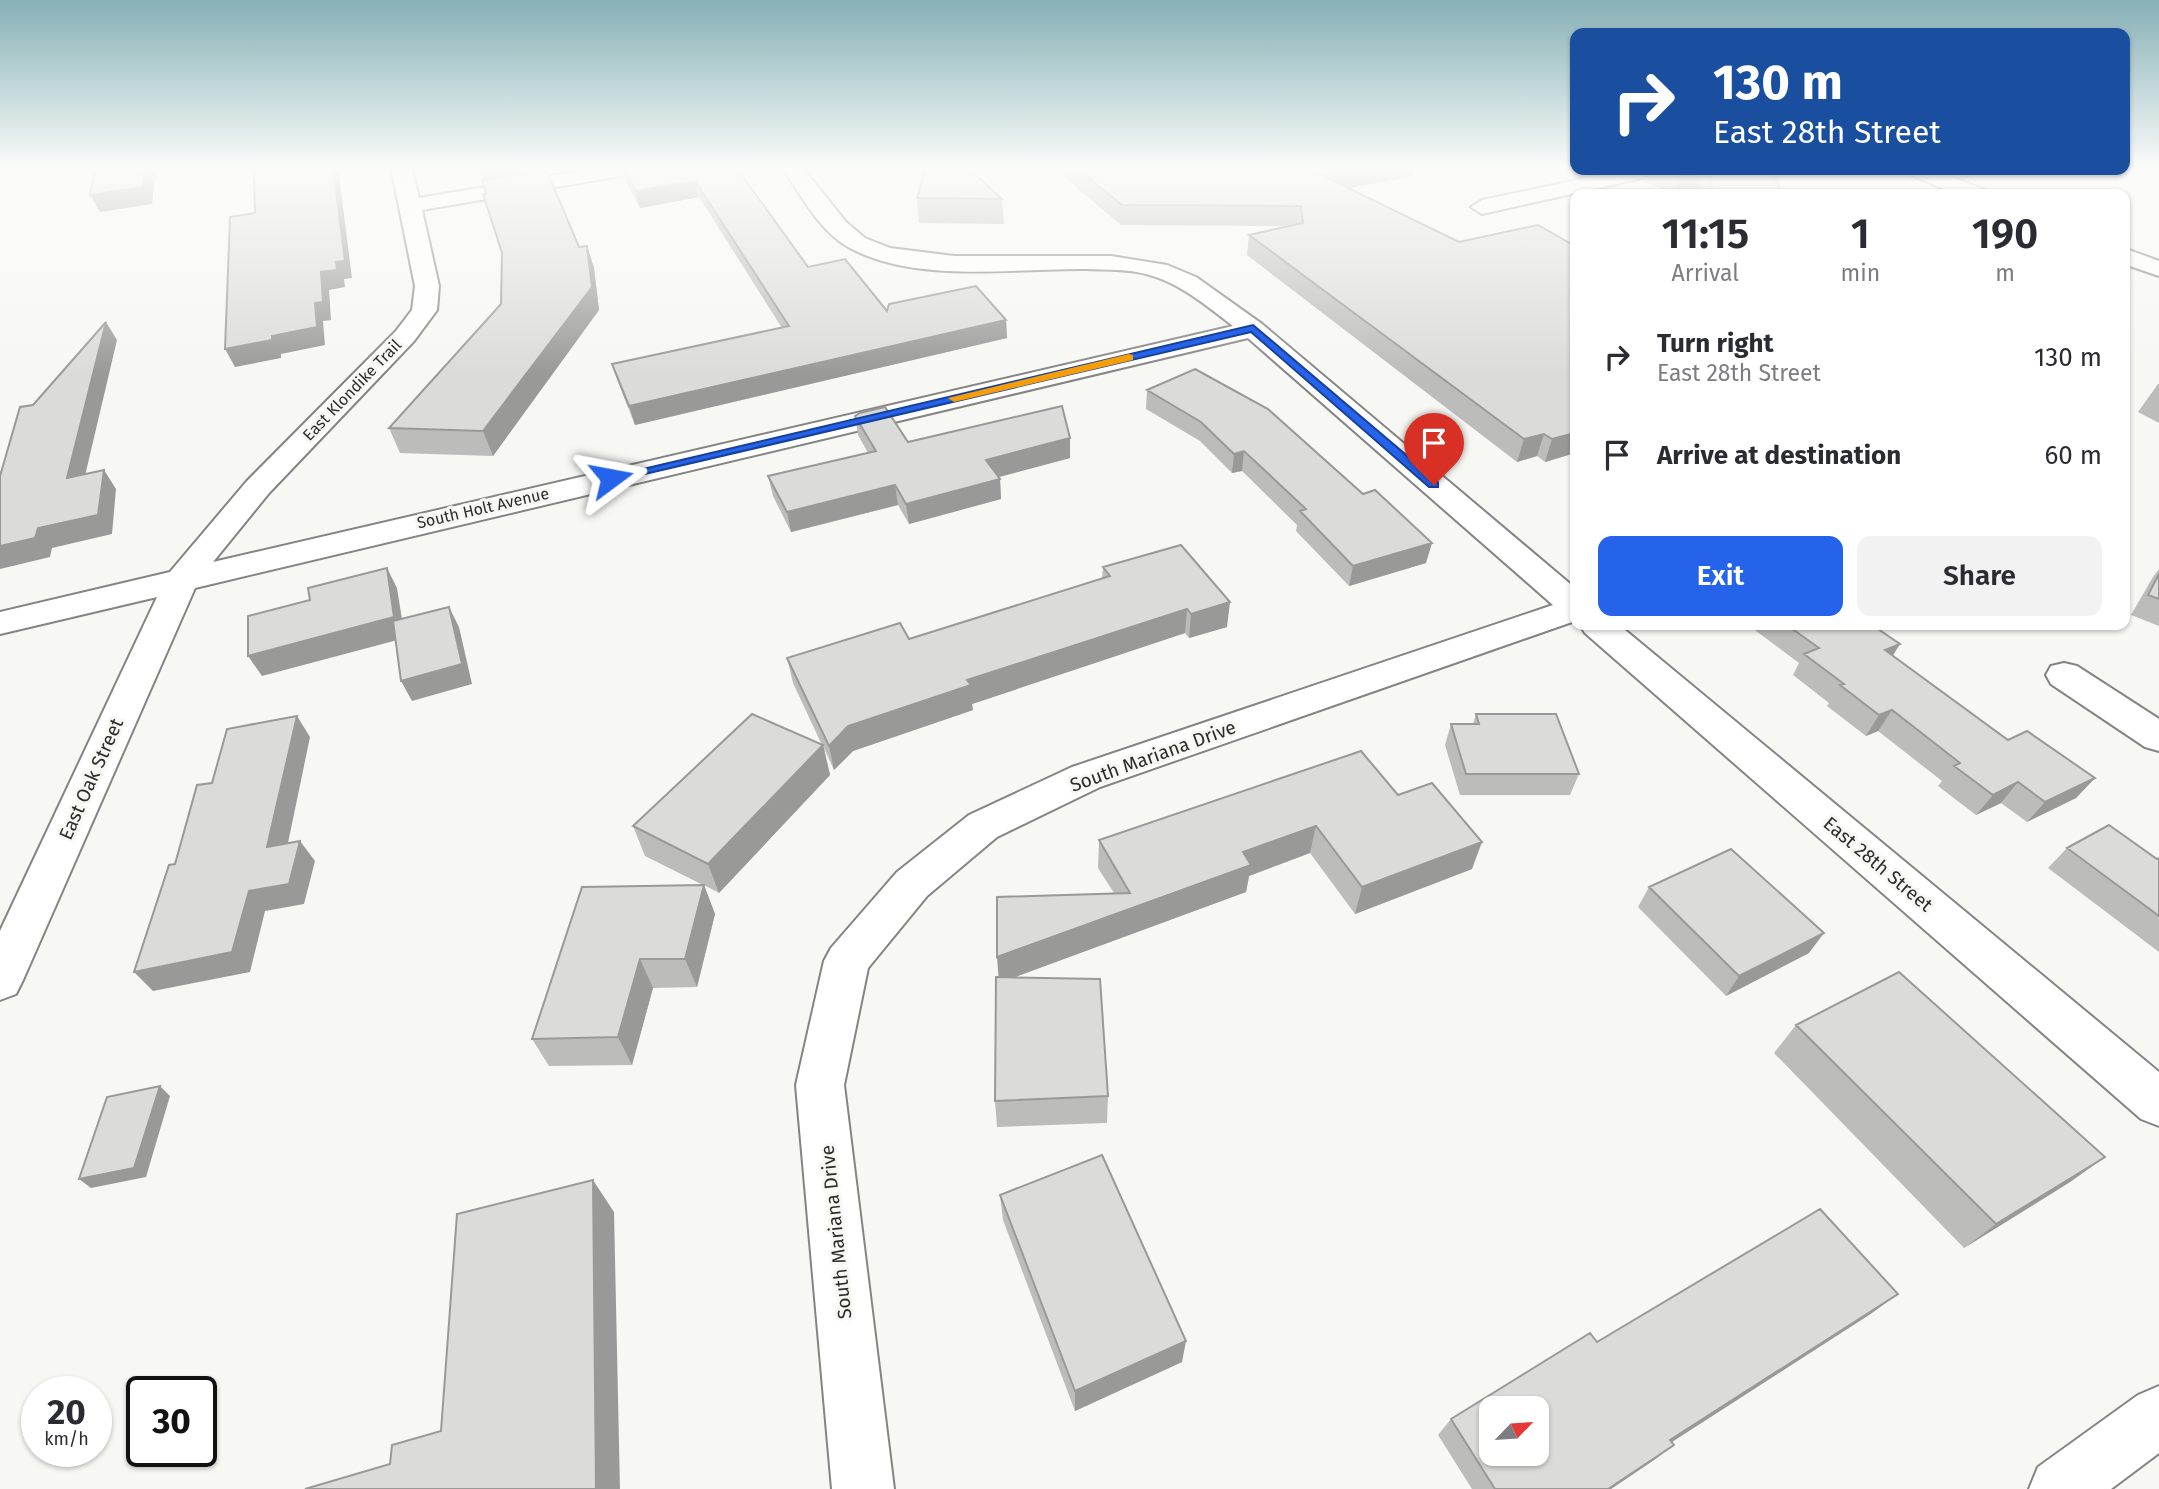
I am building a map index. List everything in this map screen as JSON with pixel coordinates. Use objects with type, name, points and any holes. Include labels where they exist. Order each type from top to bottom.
[{"type":"street","name":"East Klondike Trail","points":[[183,578],[258,487],[405,336],[424,310],[427,286],[416,236]]},
{"type":"street","points":[[848,236],[860,245],[891,255],[934,261],[1059,261],[1142,266],[1177,276],[1213,298],[1253,328],[1570,604]]},
{"type":"street","points":[[2130,257],[2159,269]]},
{"type":"street","name":"South Holt Avenue","points":[[0,623],[1253,328]]},
{"type":"street","name":"East Oak Street","points":[[0,980],[183,578]]},
{"type":"street","name":"South Mariana Drive","points":[[863,1489],[820,1085],[847,961],[912,884],[995,821],[1086,777],[1570,610]]},
{"type":"street","name":"East 28th Street","points":[[1603,630],[2159,1102]]},
{"type":"street","points":[[2063,676],[2159,737]]},
{"type":"street","points":[[2060,1489],[2159,1416]]},
{"type":"building","points":[[229,236],[342,236],[345,261],[336,262],[337,270],[321,272],[323,302],[315,303],[317,327],[272,336],[272,340],[225,349]]},
{"type":"building","points":[[497,236],[575,236],[579,247],[587,246],[592,287],[483,431],[389,428],[501,304],[502,253]]},
{"type":"building","points":[[731,236],[786,236],[808,267],[845,259],[887,311],[889,304],[976,286],[1006,320],[629,406],[612,364],[789,326]]},
{"type":"building","points":[[1251,236],[1448,236],[1459,242],[1485,236],[1558,236],[1570,243],[1570,434],[1552,439],[1544,434],[1524,439]]},
{"type":"building","points":[[106,322],[67,478],[104,470],[98,515],[38,528],[35,538],[0,546],[0,476],[20,407],[33,405]]},
{"type":"building","points":[[1195,369],[1268,409],[1363,494],[1375,490],[1432,543],[1353,566],[1300,511],[1306,509],[1244,451],[1234,454],[1201,422],[1147,390]]},
{"type":"building","points":[[1062,406],[1070,438],[986,460],[1000,479],[906,504],[895,485],[787,512],[768,476],[876,451],[855,416],[885,407],[908,442]]},
{"type":"building","points":[[1181,545],[1230,602],[1191,614],[1187,609],[967,680],[971,685],[848,726],[829,746],[787,658],[900,623],[909,639],[1110,576],[1103,567]]},
{"type":"building","points":[[387,568],[394,617],[248,656],[248,616],[310,600],[308,588]]},
{"type":"building","points":[[2159,574],[2159,599],[2148,595]]},
{"type":"building","points":[[449,607],[462,664],[401,681],[393,621]]},
{"type":"building","points":[[1794,630],[1879,630],[1900,644],[1885,650],[2008,740],[2027,731],[2095,778],[2045,802],[2018,782],[1993,795],[1954,766],[1960,763],[1892,710],[1879,715],[1804,654],[1819,648]]},
{"type":"building","points":[[752,714],[823,745],[708,864],[633,826]]},
{"type":"building","points":[[1476,714],[1556,714],[1579,774],[1466,774],[1451,724],[1479,724]]},
{"type":"building","points":[[297,716],[267,847],[300,841],[289,884],[249,891],[232,952],[134,972],[169,865],[175,864],[197,785],[212,783],[227,729]]},
{"type":"building","points":[[1361,751],[1398,795],[1432,783],[1482,842],[1362,887],[1316,826],[1243,852],[1251,865],[997,957],[997,897],[1130,893],[1099,840]]},
{"type":"building","points":[[2109,825],[2159,858],[2159,916],[2067,848]]},
{"type":"building","points":[[1731,849],[1824,933],[1739,976],[1649,887]]},
{"type":"building","points":[[704,885],[685,959],[640,959],[618,1037],[532,1039],[582,887]]},
{"type":"building","points":[[1899,972],[2105,1157],[1996,1224],[1796,1025]]},
{"type":"building","points":[[996,977],[1100,979],[1108,1096],[995,1101]]},
{"type":"building","points":[[160,1086],[134,1168],[79,1179],[107,1097]]},
{"type":"building","points":[[1102,1155],[1186,1341],[1075,1391],[1000,1195]]},
{"type":"building","points":[[593,1180],[596,1489],[305,1489],[390,1464],[392,1445],[441,1431],[457,1214]]},
{"type":"building","points":[[1820,1209],[1898,1294],[1670,1440],[1674,1445],[1608,1489],[1495,1489],[1481,1466],[1549,1466],[1549,1396],[1488,1396],[1590,1333],[1597,1342]]},
{"type":"building","points":[[1479,1402],[1479,1464],[1451,1419]]},
{"type":"slow traffic","points":[[954,398],[1129,357]]},
{"type":"route","points":[[611,478],[1253,328],[1434,485]]}]
